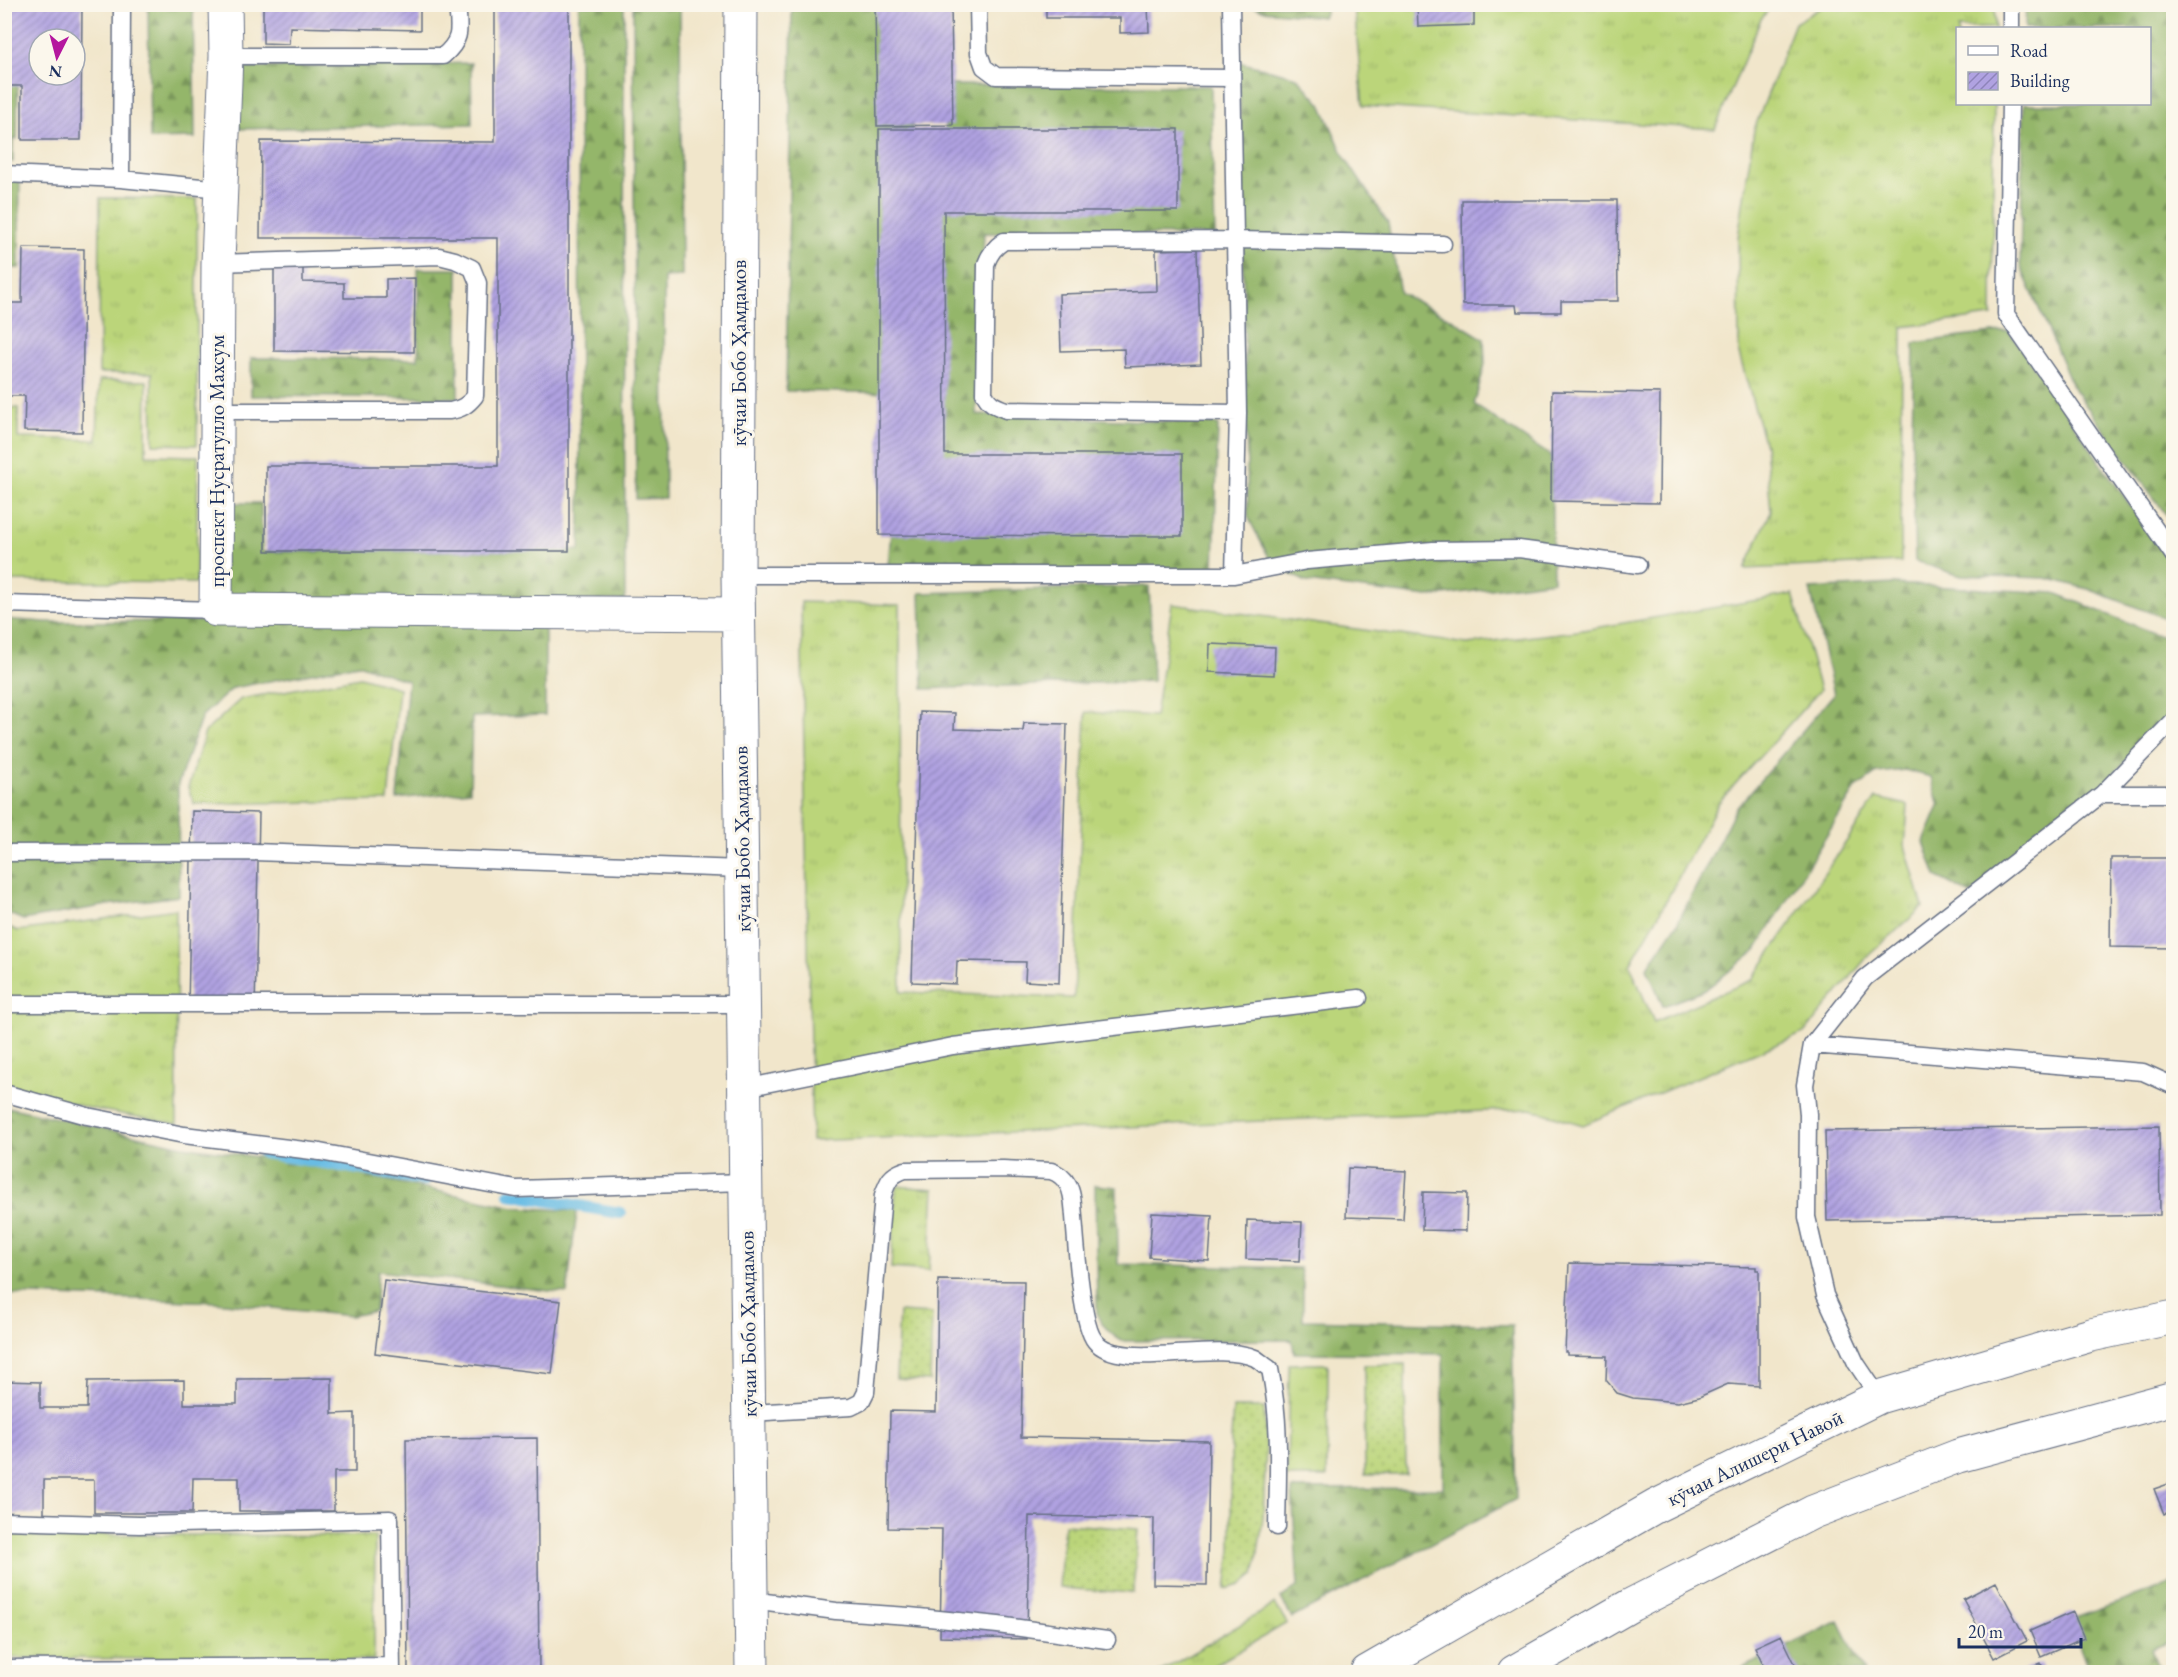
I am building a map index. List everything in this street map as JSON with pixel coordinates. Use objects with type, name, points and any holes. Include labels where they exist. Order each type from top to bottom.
[{"type":"street","name":"проспект Нусратулло Махсум","points":[[225,4],[226,56],[218,263],[216,610],[738,614]]},
{"type":"street","name":"кӯчаи Бобо Ҳамдамов","points":[[741,4],[738,614],[752,1672]]},
{"type":"street","name":"кӯчаи Алишери Навоӣ","points":[[1367,1672],[1656,1506],[1879,1397],[2091,1335],[2174,1317]]},
{"type":"street","points":[[1514,1672],[1631,1605],[1813,1512],[1958,1456],[2174,1398]]},
{"type":"lane","points":[[121,179],[122,4]]},
{"type":"lane","points":[[226,56],[443,56],[454,47],[459,37],[458,4]]},
{"type":"lane","points":[[978,4],[979,52],[984,67],[996,76],[1232,78]]},
{"type":"lane","points":[[1231,4],[1238,413],[1234,575]]},
{"type":"lane","points":[[2011,4],[2011,27]]},
{"type":"lane","points":[[2010,105],[2006,314],[2174,556]]},
{"type":"lane","points":[[4,174],[121,179],[221,189]]},
{"type":"lane","points":[[1238,413],[1006,410],[995,406],[987,400],[984,393],[986,264],[989,255],[997,245],[1004,241],[1236,240],[1443,244]]},
{"type":"lane","points":[[218,263],[439,256],[472,267],[478,283],[475,396],[460,409],[450,411],[218,411]]},
{"type":"lane","points":[[738,575],[1234,575],[1307,561],[1432,550],[1519,549],[1638,565]]},
{"type":"lane","points":[[4,604],[216,610]]},
{"type":"lane","points":[[1879,1397],[1856,1363],[1825,1295],[1807,1217],[1808,1114],[1805,1085],[1812,1045],[1865,978],[2102,794],[2174,720]]},
{"type":"lane","points":[[2102,794],[2174,794]]},
{"type":"lane","points":[[4,853],[254,852],[742,869]]},
{"type":"lane","points":[[745,1088],[953,1046],[1359,998]]},
{"type":"lane","points":[[4,1004],[744,1004]]},
{"type":"lane","points":[[1812,1045],[2143,1072],[2174,1086]]},
{"type":"lane","points":[[4,1093],[87,1116],[184,1135],[320,1152],[516,1189],[746,1182]]},
{"type":"lane","points":[[749,1413],[851,1407],[861,1402],[866,1392],[883,1195],[888,1179],[905,1170],[1003,1168],[1051,1171],[1057,1173],[1069,1186],[1089,1334],[1096,1343],[1106,1351],[1125,1355],[1235,1353],[1255,1359],[1270,1369],[1277,1403],[1279,1440],[1276,1527]]},
{"type":"lane","points":[[4,1521],[139,1525],[390,1519],[392,1669],[4,1668]]},
{"type":"lane","points":[[752,1600],[836,1611],[998,1625],[1107,1640]]},
{"type":"green space","points":[[148,5],[193,5],[195,138],[150,139]]},
{"type":"green space","points":[[579,5],[624,5],[625,600],[224,601],[224,503],[261,503],[262,552],[580,550]]},
{"type":"green space","points":[[633,5],[680,5],[682,276],[664,277],[665,498],[636,499]]},
{"type":"green space","points":[[792,5],[914,5],[908,393],[786,391]]},
{"type":"green space","points":[[1249,5],[1329,5],[1323,17],[1265,11]]},
{"type":"green space","points":[[1354,5],[1772,5],[1761,19],[1715,129],[1363,106]]},
{"type":"green space","points":[[1825,5],[1995,5],[1995,27],[1956,27],[1956,105],[1994,105],[1992,316],[1902,327],[1901,562],[1745,569],[1771,511],[1765,445],[1739,354],[1738,238],[1754,130],[1795,23]]},
{"type":"green space","points":[[2026,5],[2173,5],[2173,524],[2074,389],[2020,265],[2024,105],[2151,105],[2151,27],[2025,27]]},
{"type":"green space","points":[[1239,62],[1297,77],[1321,104],[1345,158],[1388,223],[1400,293],[1484,339],[1485,364],[1474,405],[1551,456],[1553,581],[1428,597],[1307,582],[1274,567],[1248,517]]},
{"type":"green space","points":[[471,63],[472,124],[237,129],[236,68]]},
{"type":"green space","points":[[5,68],[18,68],[17,139],[13,139],[13,162],[5,162]]},
{"type":"green space","points":[[946,85],[1211,86],[1215,235],[984,233],[976,414],[1218,424],[1214,571],[887,577],[893,510],[937,465]]},
{"type":"green space","points":[[5,180],[20,180],[19,268],[5,268]]},
{"type":"green space","points":[[100,198],[197,199],[197,445],[153,444],[152,373],[99,373]]},
{"type":"green space","points":[[418,269],[458,269],[458,398],[251,396],[251,358],[418,359]]},
{"type":"green space","points":[[2009,331],[2173,567],[2173,621],[2088,589],[2046,578],[1958,575],[1915,561],[1912,438],[1914,343]]},
{"type":"green space","points":[[99,380],[147,381],[146,455],[198,456],[196,583],[5,581],[5,408],[18,408],[18,438],[97,440]]},
{"type":"green space","points":[[1893,584],[2055,593],[2173,641],[2173,711],[2100,788],[1971,895],[1936,876],[1924,842],[1939,806],[1931,777],[1905,770],[1877,773],[1856,788],[1756,950],[1705,990],[1663,1006],[1647,968],[1677,924],[1735,810],[1834,694],[1810,589]]},
{"type":"green space","points":[[1149,586],[1153,681],[923,689],[920,593]]},
{"type":"green space","points":[[1793,594],[1820,690],[1719,802],[1630,965],[1654,1022],[1752,980],[1876,798],[1908,805],[1905,846],[1923,907],[1869,955],[1804,1033],[1583,1125],[1531,1109],[812,1141],[801,602],[900,605],[901,992],[1074,998],[1086,712],[1155,716],[1172,604],[1467,644],[1577,631]]},
{"type":"green space","points":[[545,612],[545,715],[472,717],[470,791],[397,799],[408,681],[358,664],[233,688],[202,716],[178,784],[179,896],[108,905],[23,920],[5,912],[4,619],[45,622],[217,621]]},
{"type":"green space","points":[[360,677],[399,688],[388,801],[194,804],[188,788],[205,732],[241,699]]},
{"type":"green space","points":[[176,909],[177,1124],[89,1108],[5,1085],[4,925],[18,931]]},
{"type":"green space","points":[[12,1108],[182,1146],[319,1166],[514,1207],[577,1211],[567,1293],[378,1271],[375,1311],[351,1316],[215,1302],[5,1294],[4,1110]]},
{"type":"green space","points":[[1095,1185],[1117,1187],[1118,1264],[1300,1268],[1303,1284],[1303,1320],[1512,1325],[1516,1499],[1292,1618],[1281,1598],[1298,1586],[1292,1489],[1443,1488],[1443,1354],[1294,1353],[1292,1340],[1122,1341],[1113,1336],[1097,1313]]},
{"type":"green space","points":[[896,1186],[934,1189],[929,1271],[891,1268]]},
{"type":"green space","points":[[899,1312],[932,1314],[930,1381],[896,1379]]},
{"type":"green space","points":[[1289,1364],[1328,1364],[1327,1477],[1287,1477]]},
{"type":"green space","points":[[1405,1364],[1406,1475],[1365,1475],[1364,1365]]},
{"type":"green space","points":[[1233,1408],[1264,1408],[1266,1448],[1263,1518],[1254,1574],[1241,1585],[1226,1589],[1231,1550]]},
{"type":"green space","points":[[1064,1524],[1138,1529],[1133,1593],[1059,1588]]},
{"type":"green space","points":[[5,1534],[375,1536],[374,1660],[5,1658]]},
{"type":"green space","points":[[2173,1583],[2173,1640],[2151,1649],[2159,1670],[2089,1672],[2070,1620]]},
{"type":"green space","points":[[1275,1604],[1287,1623],[1203,1672],[1160,1672]]},
{"type":"green space","points":[[1839,1621],[1864,1672],[1734,1672]]},
{"type":"building","points":[[4,4],[82,4],[82,27],[27,27],[27,87],[81,87],[81,140],[22,140],[22,86],[4,86]]},
{"type":"building","points":[[263,4],[420,4],[420,30],[290,27],[289,44],[263,43]]},
{"type":"building","points":[[495,4],[569,4],[569,551],[266,551],[266,466],[498,466],[498,238],[260,238],[261,141],[495,142]]},
{"type":"building","points":[[875,4],[951,4],[953,125],[877,126]]},
{"type":"building","points":[[1046,4],[1148,4],[1149,32],[1120,33],[1120,18],[1046,18]]},
{"type":"building","points":[[1417,4],[1474,4],[1474,25],[1418,27]]},
{"type":"building","points":[[879,129],[1178,129],[1178,211],[944,211],[945,454],[1182,454],[1182,536],[879,535]]},
{"type":"building","points":[[1462,200],[1617,200],[1618,301],[1561,301],[1561,312],[1517,312],[1516,305],[1463,305]]},
{"type":"building","points":[[23,248],[84,249],[82,432],[24,431],[25,396],[4,396],[4,303],[22,303]]},
{"type":"building","points":[[1197,249],[1201,364],[1125,367],[1124,349],[1061,351],[1059,294],[1157,291],[1156,250]]},
{"type":"building","points":[[274,267],[303,267],[303,282],[344,283],[344,298],[386,298],[386,279],[415,278],[414,352],[274,351]]},
{"type":"building","points":[[1552,391],[1660,393],[1659,503],[1551,501]]},
{"type":"building","points":[[1210,644],[1275,647],[1274,675],[1209,672]]},
{"type":"building","points":[[920,712],[955,713],[954,729],[1023,731],[1024,723],[1067,724],[1059,983],[1025,981],[1026,962],[957,961],[956,984],[912,982]]},
{"type":"building","points":[[192,811],[259,813],[255,1010],[188,1009]]},
{"type":"building","points":[[2111,858],[2174,858],[2174,948],[2110,947]]},
{"type":"building","points":[[2159,1126],[2160,1215],[1827,1221],[1825,1131]]},
{"type":"building","points":[[1348,1168],[1406,1171],[1403,1219],[1346,1217]]},
{"type":"building","points":[[1423,1192],[1467,1193],[1466,1231],[1422,1230]]},
{"type":"building","points":[[1152,1213],[1212,1216],[1209,1261],[1149,1257]]},
{"type":"building","points":[[1247,1220],[1302,1222],[1300,1261],[1246,1259]]},
{"type":"building","points":[[1569,1263],[1756,1267],[1756,1270],[1759,1270],[1759,1386],[1728,1384],[1699,1397],[1678,1402],[1633,1398],[1617,1393],[1606,1380],[1607,1356],[1567,1355],[1565,1352]]},
{"type":"building","points":[[384,1280],[561,1301],[552,1374],[375,1353]]},
{"type":"building","points":[[938,1280],[1024,1281],[1021,1437],[1209,1441],[1207,1585],[1153,1584],[1154,1518],[1029,1516],[1027,1639],[940,1637],[942,1529],[888,1528],[890,1411],[936,1412]]},
{"type":"building","points":[[332,1378],[332,1414],[355,1413],[355,1472],[334,1472],[334,1511],[239,1511],[239,1478],[193,1478],[192,1513],[94,1513],[94,1480],[44,1480],[44,1514],[4,1514],[4,1381],[40,1382],[40,1408],[87,1408],[88,1381],[184,1380],[184,1404],[237,1404],[237,1379]]},
{"type":"building","points":[[537,1438],[539,1672],[408,1672],[406,1439]]},
{"type":"building","points":[[2174,1482],[2174,1510],[2164,1514],[2154,1489]]},
{"type":"building","points":[[1996,1582],[2027,1641],[1994,1658],[1963,1599]]},
{"type":"building","points":[[2073,1612],[2084,1638],[2041,1657],[2030,1631]]},
{"type":"building","points":[[1781,1635],[1799,1672],[1767,1672],[1755,1647]]},
{"type":"building","points":[[2041,1663],[2045,1672],[2019,1672]]},
{"type":"waterway","points":[[264,1153],[425,1180]]},
{"type":"waterway","points":[[510,1194],[620,1213]]}]
